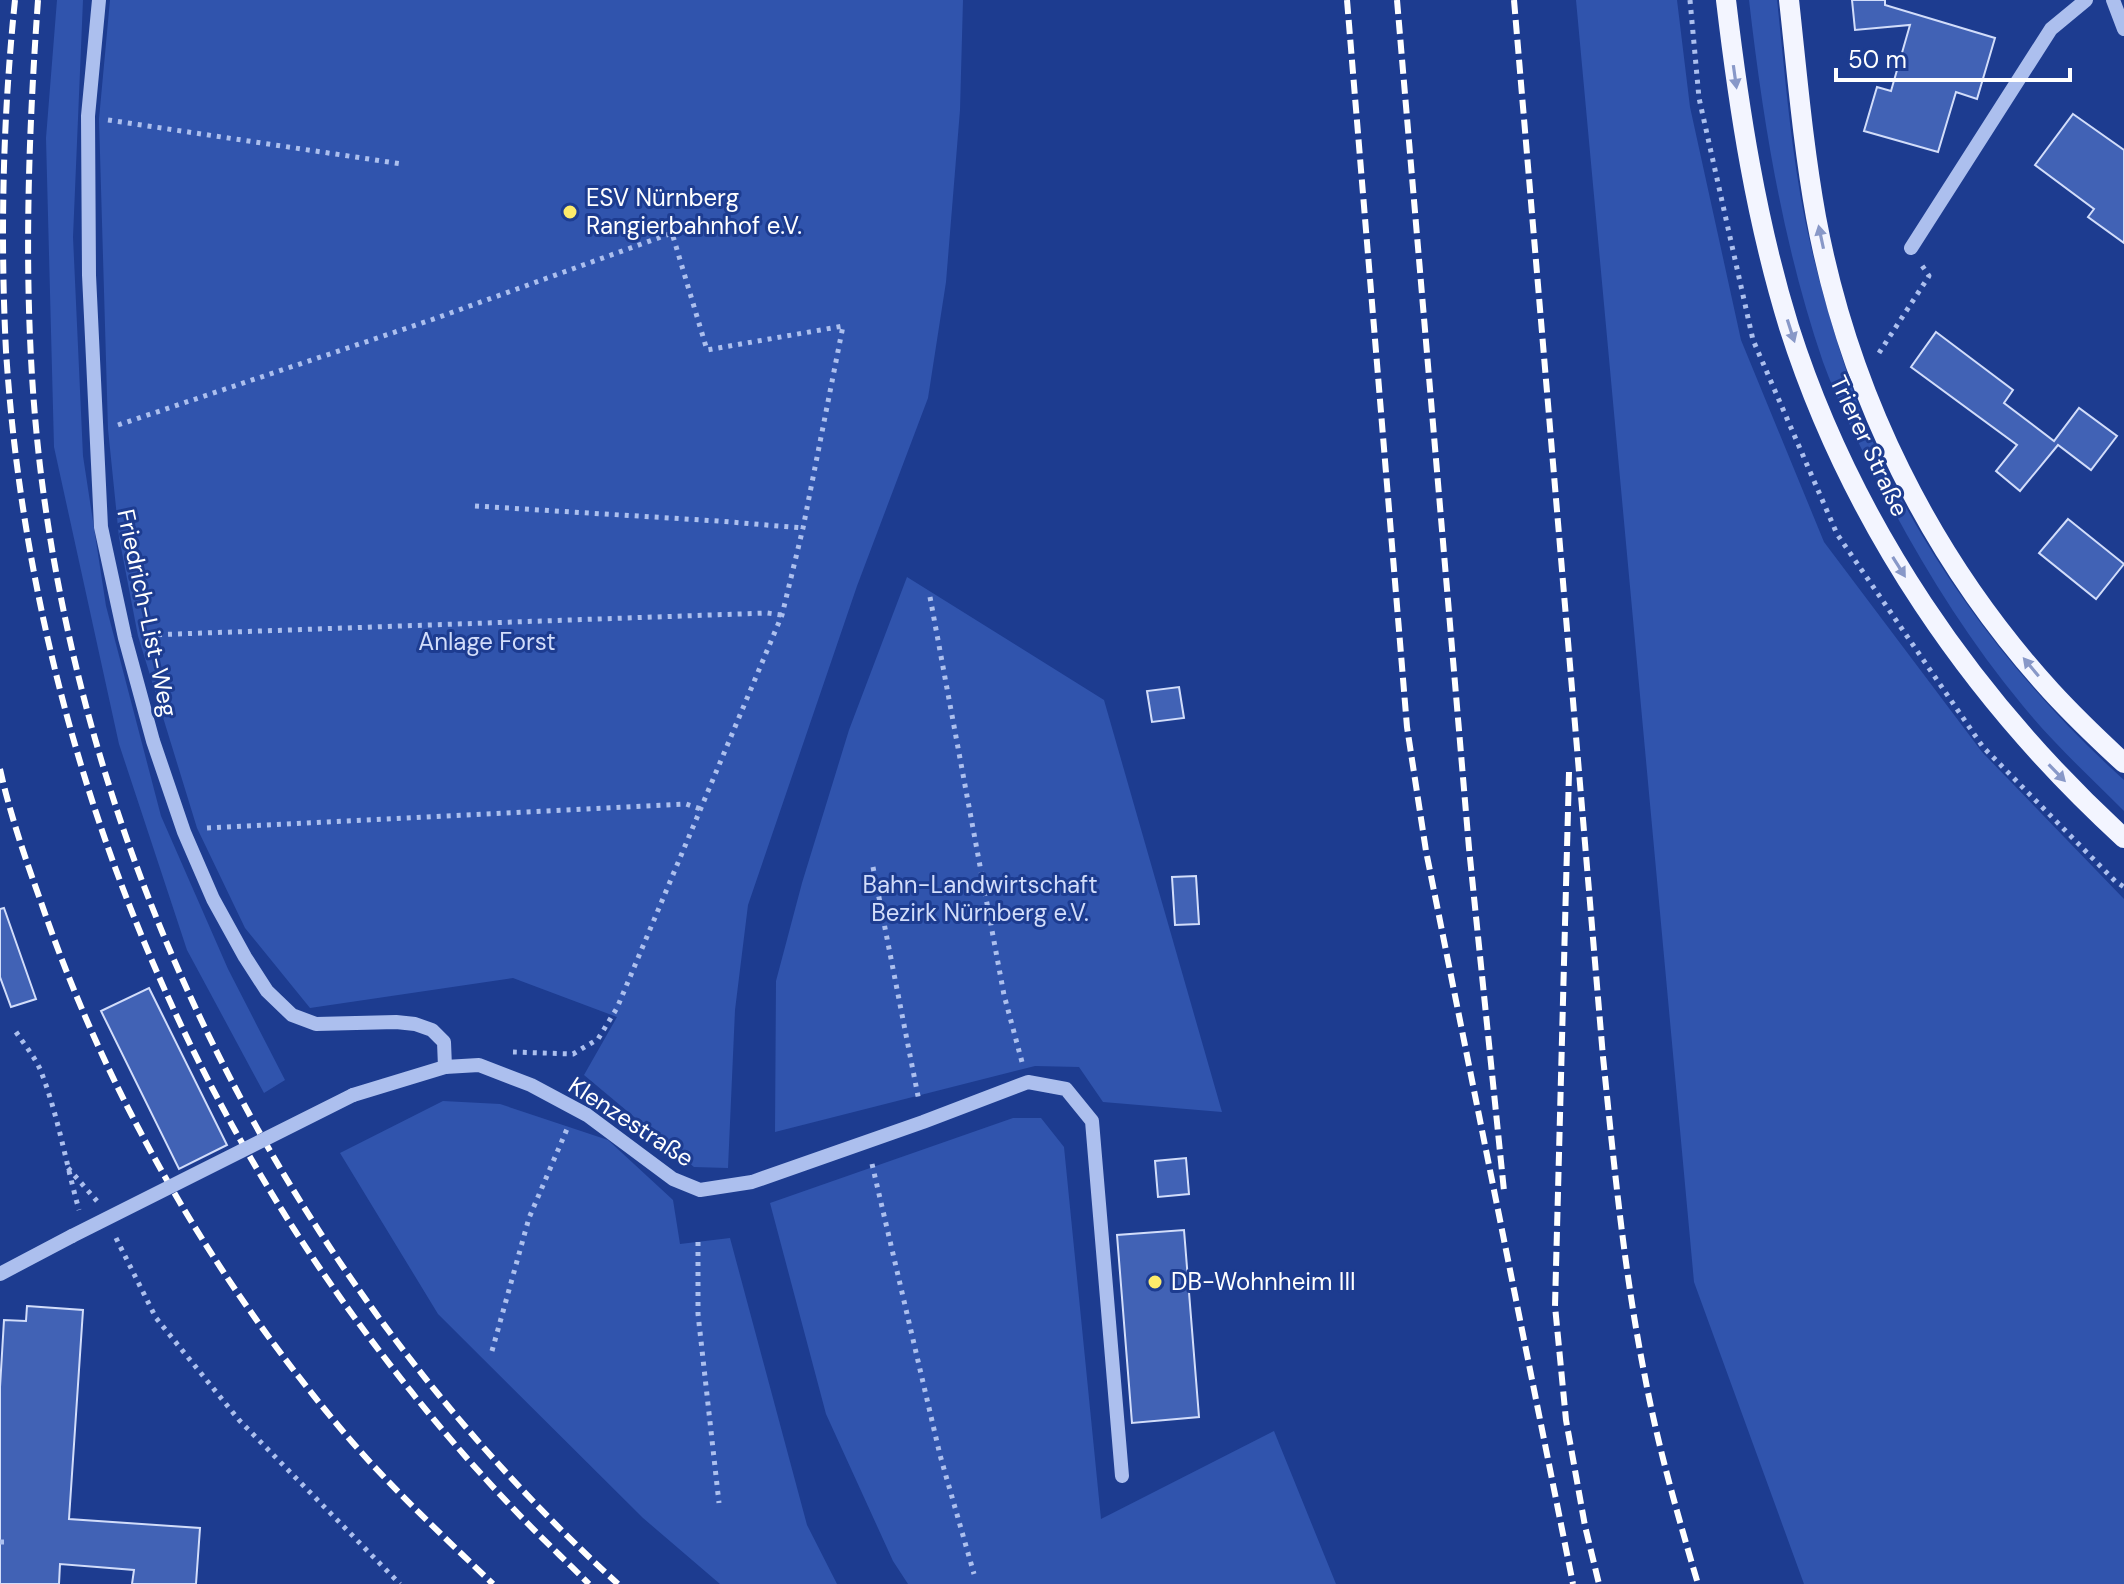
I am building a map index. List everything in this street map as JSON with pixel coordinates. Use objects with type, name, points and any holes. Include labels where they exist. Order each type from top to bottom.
[{"type":"main road","name":"Trierer Straße","points":[[1726,0],[1742,124],[1768,249],[1790,328],[1840,456],[1894,559],[1964,663],[2044,759],[2124,838]]},
{"type":"main road","name":"Trierer Straße","points":[[1789,0],[1816,217],[1836,300],[1861,381],[1881,430],[1939,541],[1987,613],[2048,688],[2124,763]]},
{"type":"street","name":"Friedrich-List-Weg","points":[[99,0],[88,116],[89,275],[101,527],[125,638],[153,741],[184,832],[213,899],[267,991],[292,1015],[316,1024],[396,1022],[432,1030],[444,1042],[445,1067]]},
{"type":"street","points":[[1911,248],[2051,29],[2086,0]]},
{"type":"street","points":[[2113,0],[2124,29]]},
{"type":"street","name":"Klenzestraße","points":[[0,1274],[353,1095],[445,1067],[479,1065],[531,1085],[587,1115],[673,1179],[700,1190],[752,1182],[1028,1082]]},
{"type":"street","points":[[1028,1082],[1066,1089],[1092,1121],[1122,1476]]},
{"type":"path","points":[[88,116],[402,164]]},
{"type":"path","points":[[97,429],[108,429],[431,320],[672,233],[707,350],[843,326],[803,528],[782,615],[617,1008],[598,1039],[573,1054],[502,1052],[479,1065]]},
{"type":"path","points":[[1861,381],[1929,276],[1911,248]]},
{"type":"path","points":[[475,506],[803,528]]},
{"type":"path","points":[[930,597],[1004,995],[1028,1082]]},
{"type":"path","points":[[125,638],[767,613],[782,615]]},
{"type":"path","points":[[184,832],[197,828],[686,804],[701,809]]},
{"type":"path","points":[[873,867],[923,1122]]},
{"type":"path","points":[[16,1032],[39,1068],[64,1147],[80,1214]]},
{"type":"path","points":[[492,1351],[529,1218],[567,1129],[596,1142],[611,1133]]},
{"type":"path","points":[[866,1141],[940,1455],[974,1574]]},
{"type":"path","points":[[68,1168],[97,1201],[104,1214]]},
{"type":"path","points":[[110,1227],[156,1318],[239,1420],[400,1584]]},
{"type":"path","points":[[698,1242],[698,1314],[719,1503]]},
{"type":"path","points":[[0,1542],[8,1542]]},
{"type":"green space","points":[[57,0],[83,0],[73,237],[83,456],[106,606],[161,816],[228,969],[285,1080],[264,1093],[187,950],[119,744],[54,447],[46,138]]},
{"type":"green space","name":"Anlage Forst","points":[[110,0],[963,0],[960,110],[946,282],[928,398],[857,586],[748,905],[735,1010],[728,1168],[694,1167],[584,1075],[617,1017],[513,978],[310,1008],[245,928],[197,828],[138,636],[119,537],[108,429],[99,119]]},
{"type":"green space","points":[[1576,0],[1677,0],[1690,107],[1741,340],[1824,542],[1982,752],[2124,899],[2124,1584],[1804,1584],[1694,1282]]},
{"type":"green space","points":[[1749,0],[1777,0],[1793,145],[1808,233],[1840,351],[1872,441],[1927,543],[1985,628],[2051,708],[2124,780],[2124,811],[2047,734],[1981,652],[1909,538],[1841,406],[1809,318],[1786,228],[1768,137]]},
{"type":"green space","name":"Bahn-Landwirtschaft Bezirk Nürnberg e.V.","points":[[907,577],[1104,700],[1222,1112],[1103,1102],[1079,1067],[1035,1066],[775,1132],[776,981],[802,883],[849,730]]},
{"type":"green space","points":[[443,1101],[500,1104],[608,1140],[673,1200],[680,1244],[730,1238],[807,1525],[837,1584],[720,1584],[643,1518],[438,1314],[340,1153]]},
{"type":"green space","points":[[1013,1118],[1041,1118],[1064,1147],[1101,1519],[1274,1431],[1336,1584],[908,1584],[893,1561],[826,1414],[770,1203]]},
{"type":"building","points":[[1852,0],[1885,0],[1885,5],[1995,38],[1977,99],[1956,92],[1938,152],[1864,131],[1877,87],[1891,91],[1910,25],[1855,30]]},
{"type":"building","points":[[2073,114],[2124,150],[2124,243],[2088,217],[2094,209],[2035,165]]},
{"type":"building","points":[[1936,332],[2013,390],[2004,403],[2054,441],[2079,408],[2117,436],[2091,470],[2058,445],[2020,491],[1996,471],[2017,445],[1911,367]]},
{"type":"building","points":[[2068,519],[2124,564],[2096,599],[2039,553]]},
{"type":"building","points":[[1179,687],[1184,718],[1152,722],[1147,691]]},
{"type":"building","points":[[1196,876],[1199,924],[1175,925],[1172,877]]},
{"type":"building","points":[[4,908],[36,999],[11,1007],[0,977],[0,909]]},
{"type":"building","points":[[149,988],[227,1145],[179,1169],[101,1011]]},
{"type":"building","points":[[1186,1158],[1189,1194],[1158,1197],[1155,1161]]},
{"type":"building","name":"DB-Wohnheim III","points":[[1184,1230],[1199,1417],[1132,1423],[1117,1235]]},
{"type":"building","points":[[27,1306],[83,1310],[69,1519],[200,1528],[196,1584],[132,1584],[134,1570],[60,1564],[59,1584],[0,1584],[0,1387],[4,1320],[26,1321]]},
{"type":"railway","points":[[15,0],[5,131],[3,263],[6,351],[19,479],[41,607],[72,733],[111,856],[159,977],[215,1094],[280,1207],[352,1314],[427,1411],[508,1503],[589,1584]]},
{"type":"railway","points":[[38,0],[28,233],[31,350],[40,466],[66,624],[107,780],[162,931],[229,1076],[309,1216],[401,1347],[504,1470],[618,1584]]},
{"type":"railway","points":[[1347,0],[1407,727],[1426,851],[1573,1584]]},
{"type":"railway","points":[[1397,0],[1469,848],[1504,1191]]},
{"type":"railway","points":[[1514,0],[1603,1057],[1620,1218],[1650,1403],[1698,1584]]},
{"type":"railway","points":[[0,769],[35,885],[67,974],[97,1044],[166,1179],[205,1244],[248,1308],[341,1429],[396,1489],[493,1584]]},
{"type":"railway","points":[[1569,772],[1555,1306],[1566,1420],[1599,1584]]},
{"type":"place","name":"ESV Nürnberg Rangierbahnhof e.V.","points":[[570,212]]},
{"type":"place","name":"DB-Wohnheim III","points":[[1155,1282]]}]
